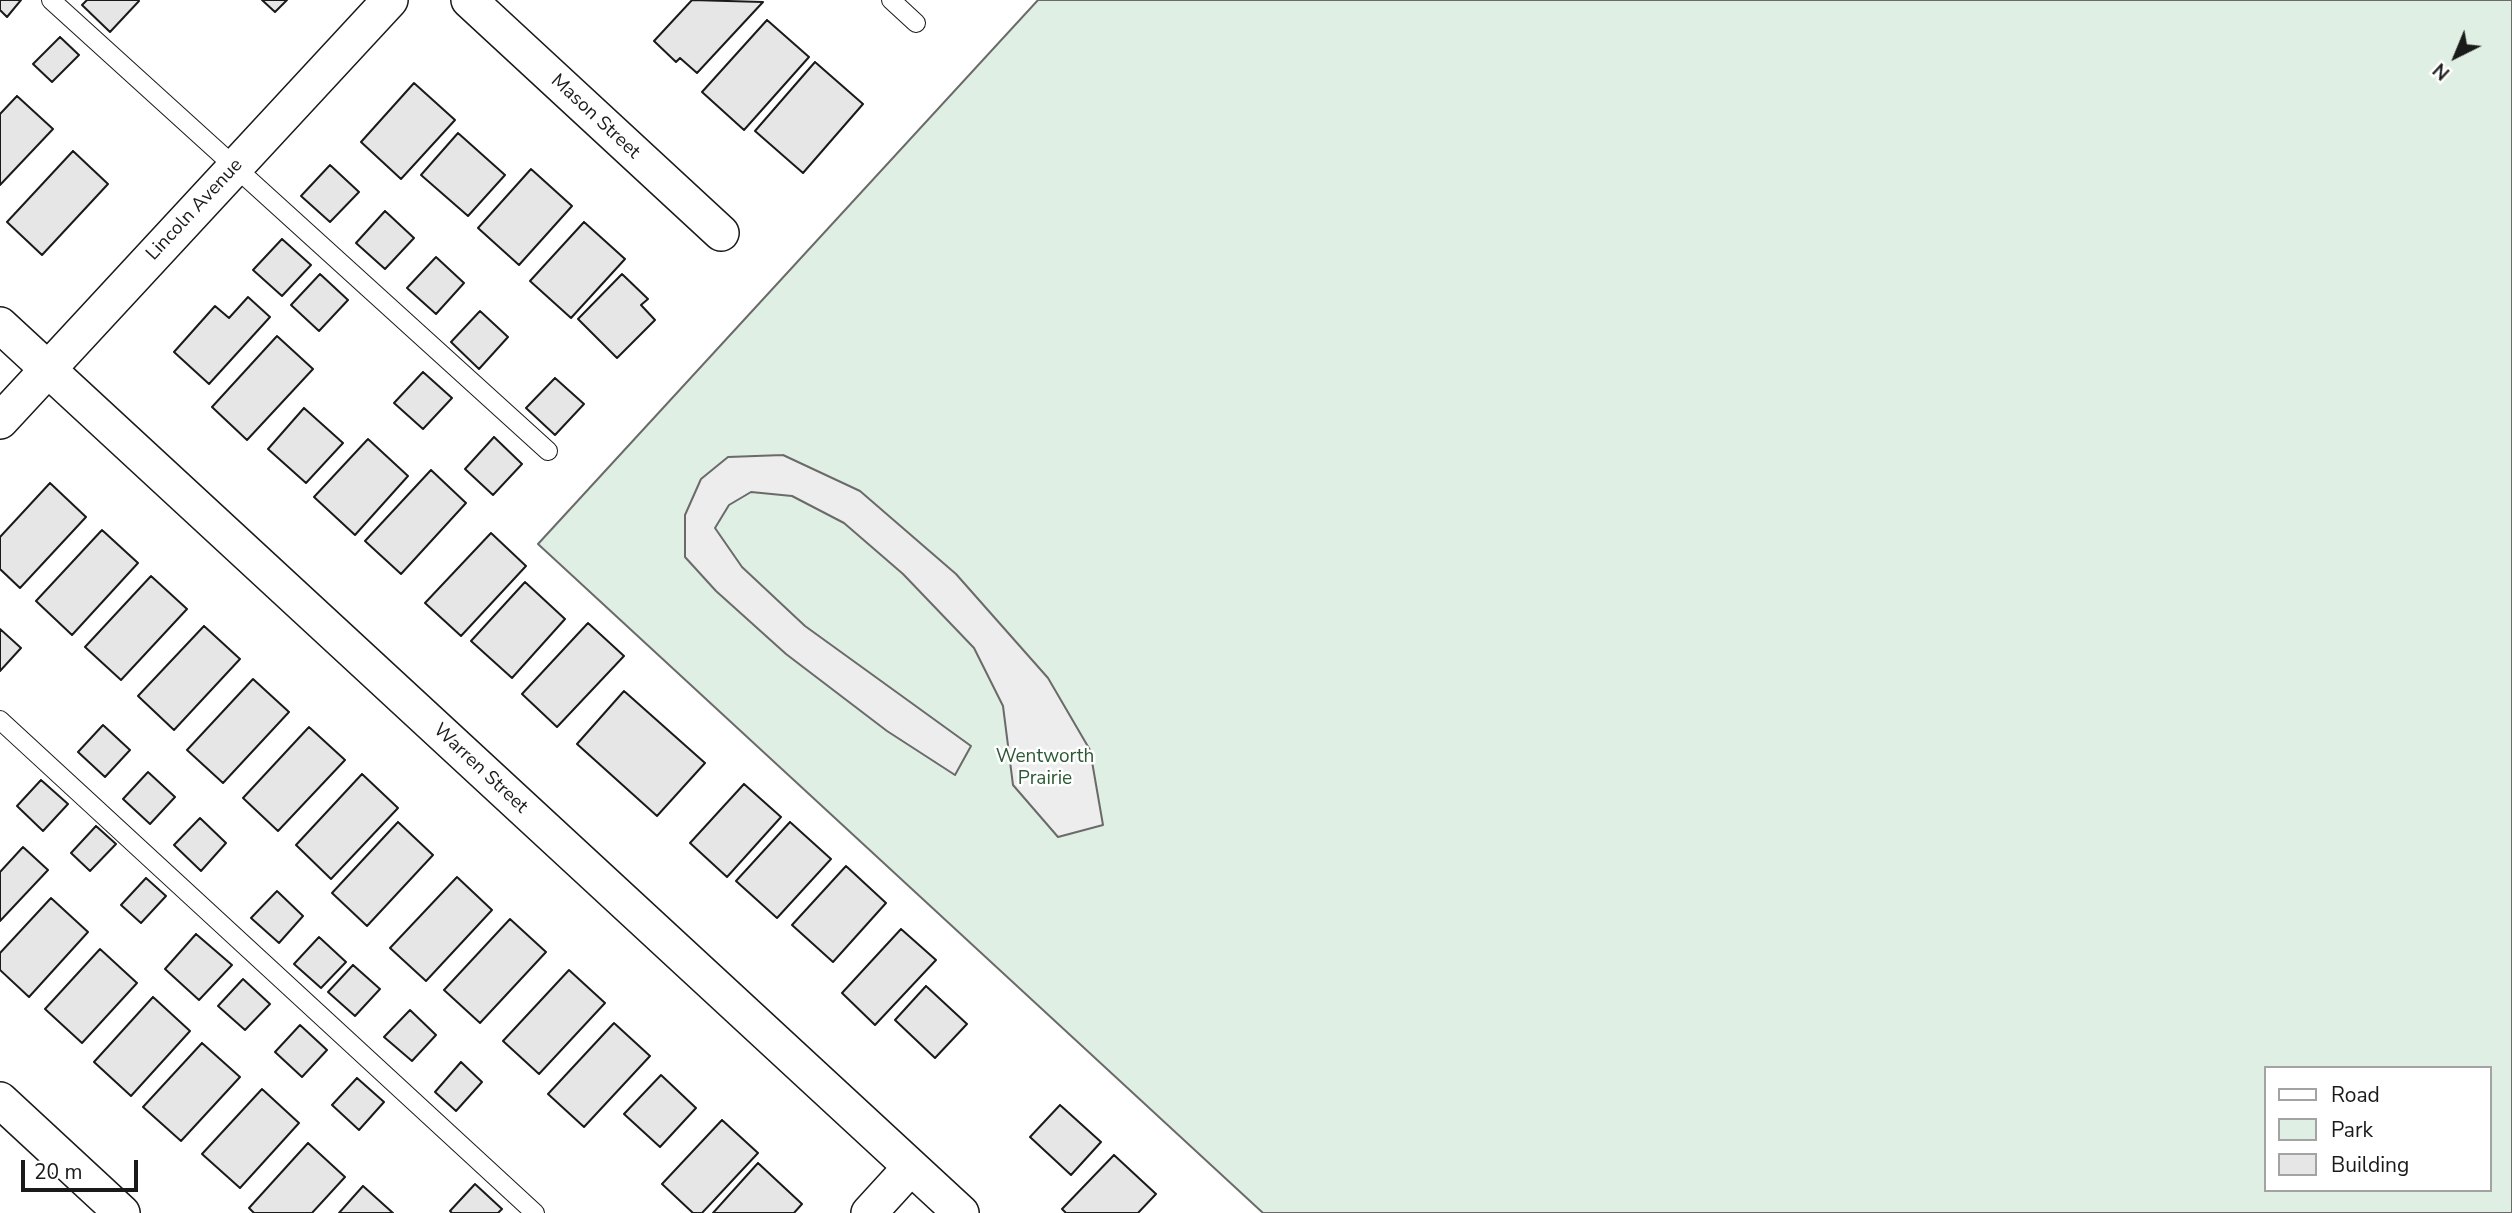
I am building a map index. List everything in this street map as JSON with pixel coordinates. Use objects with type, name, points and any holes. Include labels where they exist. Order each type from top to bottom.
[{"type":"street","name":"Lincoln Avenue","points":[[0,421],[390,0]]},
{"type":"street","name":"Mason Street","points":[[469,0],[721,233]]},
{"type":"street","name":"Warren Street","points":[[0,325],[961,1213]]},
{"type":"street","points":[[0,1100],[122,1213]]},
{"type":"street","points":[[869,1213],[911,1167]]},
{"type":"lane","points":[[51,0],[548,451]]},
{"type":"lane","points":[[891,0],[916,23]]},
{"type":"lane","points":[[0,720],[535,1213]]},
{"type":"green space","name":"Wentworth Prairie","points":[[1038,0],[2512,0],[2512,1213],[1263,1213],[538,544]]},
{"type":"shaded area","points":[[783,455],[860,491],[956,574],[1048,678],[1090,750],[1103,825],[1058,837],[1013,785],[1003,706],[974,648],[903,574],[844,523],[792,496],[751,492],[729,505],[715,528],[742,567],[805,626],[971,746],[955,775],[887,731],[786,654],[716,591],[685,557],[685,515],[701,479],[728,457]]},
{"type":"building","points":[[0,0],[21,0],[7,17],[0,10]]},
{"type":"building","points":[[87,0],[139,1],[110,32],[82,5]]},
{"type":"building","points":[[262,0],[287,0],[275,12]]},
{"type":"building","points":[[692,0],[763,2],[697,73],[680,58],[676,62],[654,41]]},
{"type":"building","points":[[767,20],[809,57],[744,130],[702,92]]},
{"type":"building","points":[[60,37],[79,55],[52,82],[33,64]]},
{"type":"building","points":[[815,62],[863,104],[803,173],[755,131]]},
{"type":"building","points":[[414,83],[455,120],[401,179],[361,142]]},
{"type":"building","points":[[17,96],[53,129],[0,185],[0,114]]},
{"type":"building","points":[[458,133],[505,175],[468,216],[421,175]]},
{"type":"building","points":[[73,151],[108,184],[42,255],[7,222]]},
{"type":"building","points":[[330,165],[359,192],[330,222],[301,196]]},
{"type":"building","points":[[531,169],[572,206],[519,265],[478,228]]},
{"type":"building","points":[[385,211],[414,238],[385,269],[356,243]]},
{"type":"building","points":[[584,222],[625,259],[571,318],[530,281]]},
{"type":"building","points":[[282,239],[311,265],[282,296],[253,270]]},
{"type":"building","points":[[436,257],[464,283],[436,314],[407,288]]},
{"type":"building","points":[[320,274],[348,300],[319,331],[291,305]]},
{"type":"building","points":[[622,274],[648,299],[641,305],[655,320],[617,358],[578,319]]},
{"type":"building","points":[[248,297],[270,317],[209,384],[174,352],[215,306],[229,318]]},
{"type":"building","points":[[480,311],[508,337],[479,369],[451,342]]},
{"type":"building","points":[[277,336],[313,369],[247,440],[212,407]]},
{"type":"building","points":[[423,372],[452,398],[423,429],[394,403]]},
{"type":"building","points":[[555,378],[584,404],[555,435],[526,408]]},
{"type":"building","points":[[304,408],[343,443],[306,483],[268,449]]},
{"type":"building","points":[[494,437],[522,464],[493,495],[465,469]]},
{"type":"building","points":[[368,439],[408,476],[355,535],[314,497]]},
{"type":"building","points":[[431,470],[466,503],[401,574],[365,541]]},
{"type":"building","points":[[50,483],[86,517],[20,588],[0,569],[0,537]]},
{"type":"building","points":[[102,530],[138,563],[72,635],[36,601]]},
{"type":"building","points":[[491,533],[526,566],[461,636],[425,603]]},
{"type":"building","points":[[151,576],[187,609],[121,680],[85,647]]},
{"type":"building","points":[[525,582],[565,619],[512,678],[471,641]]},
{"type":"building","points":[[588,623],[624,656],[557,727],[522,694]]},
{"type":"building","points":[[204,626],[240,659],[174,730],[138,696]]},
{"type":"building","points":[[0,629],[21,648],[0,671]]},
{"type":"building","points":[[253,679],[289,712],[223,783],[187,750]]},
{"type":"building","points":[[624,691],[705,763],[657,816],[577,744]]},
{"type":"building","points":[[103,725],[130,750],[105,777],[78,752]]},
{"type":"building","points":[[309,727],[345,760],[278,831],[243,798]]},
{"type":"building","points":[[148,772],[175,797],[150,824],[123,799]]},
{"type":"building","points":[[362,774],[398,808],[331,879],[296,845]]},
{"type":"building","points":[[41,780],[68,804],[43,831],[17,806]]},
{"type":"building","points":[[744,784],[781,817],[727,877],[690,843]]},
{"type":"building","points":[[200,818],[226,843],[201,871],[174,845]]},
{"type":"building","points":[[398,822],[433,855],[367,926],[332,893]]},
{"type":"building","points":[[790,822],[831,859],[777,918],[736,881]]},
{"type":"building","points":[[96,826],[116,844],[90,871],[71,853]]},
{"type":"building","points":[[23,847],[48,870],[0,921],[0,872]]},
{"type":"building","points":[[846,866],[886,903],[833,962],[792,925]]},
{"type":"building","points":[[457,877],[492,910],[426,981],[390,948]]},
{"type":"building","points":[[146,878],[166,896],[141,923],[121,905]]},
{"type":"building","points":[[277,891],[303,916],[279,943],[251,918]]},
{"type":"building","points":[[51,898],[88,932],[29,997],[0,970],[0,953]]},
{"type":"building","points":[[510,919],[546,952],[480,1023],[444,990]]},
{"type":"building","points":[[901,929],[936,960],[875,1025],[842,993]]},
{"type":"building","points":[[196,934],[232,965],[199,1000],[165,969]]},
{"type":"building","points":[[319,937],[346,962],[321,988],[294,964]]},
{"type":"building","points":[[100,949],[137,983],[82,1043],[45,1009]]},
{"type":"building","points":[[353,965],[380,989],[355,1016],[328,992]]},
{"type":"building","points":[[569,970],[605,1003],[539,1074],[503,1041]]},
{"type":"building","points":[[243,979],[270,1004],[245,1030],[218,1006]]},
{"type":"building","points":[[926,986],[967,1024],[935,1058],[895,1020]]},
{"type":"building","points":[[153,997],[190,1031],[131,1096],[94,1062]]},
{"type":"building","points":[[410,1010],[436,1035],[412,1061],[384,1037]]},
{"type":"building","points":[[614,1023],[650,1056],[584,1127],[548,1094]]},
{"type":"building","points":[[300,1025],[327,1050],[302,1077],[275,1052]]},
{"type":"building","points":[[202,1043],[240,1077],[181,1141],[143,1107]]},
{"type":"building","points":[[461,1062],[482,1082],[456,1111],[435,1092]]},
{"type":"building","points":[[661,1075],[696,1108],[660,1147],[624,1114]]},
{"type":"building","points":[[357,1078],[384,1102],[359,1130],[332,1105]]},
{"type":"building","points":[[262,1089],[299,1123],[240,1188],[202,1154]]},
{"type":"building","points":[[1060,1105],[1101,1142],[1071,1175],[1030,1137]]},
{"type":"building","points":[[722,1120],[758,1153],[702,1213],[693,1213],[662,1184]]},
{"type":"building","points":[[308,1143],[345,1177],[312,1213],[254,1213],[249,1208]]},
{"type":"building","points":[[1114,1155],[1156,1194],[1138,1213],[1066,1213],[1062,1209]]},
{"type":"building","points":[[758,1163],[802,1204],[794,1213],[713,1213]]},
{"type":"building","points":[[475,1184],[502,1209],[498,1213],[452,1213],[450,1211]]},
{"type":"building","points":[[363,1186],[393,1213],[339,1213]]}]
